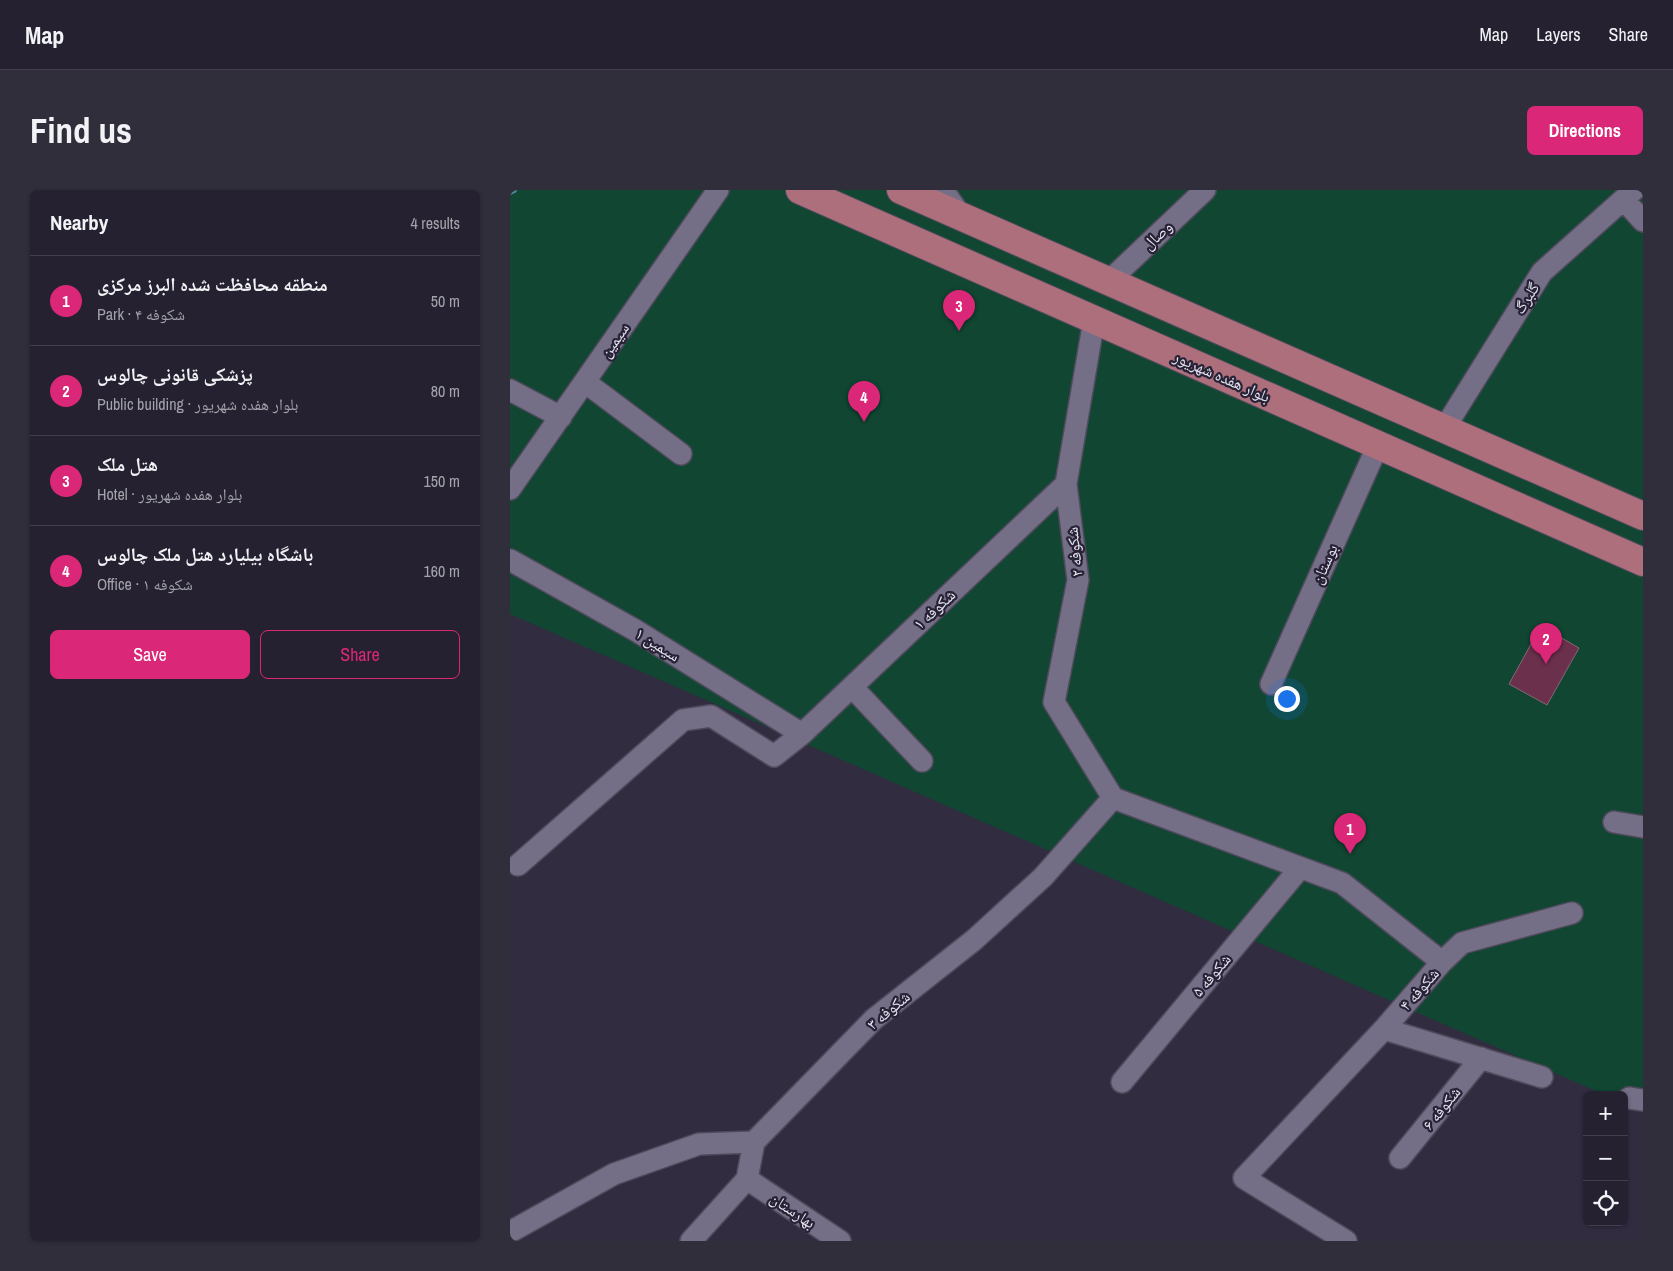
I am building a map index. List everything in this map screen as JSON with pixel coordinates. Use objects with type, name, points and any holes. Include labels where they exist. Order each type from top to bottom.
[{"type":"main road","name":"بلوار هفده شهریور","points":[[800,190],[1643,562]]},
{"type":"main road","points":[[901,190],[1643,516]]},
{"type":"main road","points":[[944,254],[961,216]]},
{"type":"street","name":"سیمین","points":[[510,489],[718,190]]},
{"type":"street","points":[[943,190],[961,216]]},
{"type":"street","name":"وصال","points":[[1109,281],[1205,190]]},
{"type":"street","points":[[1629,195],[1643,221]]},
{"type":"street","name":"گلبرگ","points":[[1444,429],[1542,272],[1629,195]]},
{"type":"street","name":"شکوفه ۲","points":[[1094,320],[1066,484],[1078,580],[1054,702],[1113,798]]},
{"type":"street","points":[[585,382],[681,454]]},
{"type":"street","points":[[510,390],[561,417]]},
{"type":"street","name":"بوستان","points":[[1271,684],[1378,445]]},
{"type":"street","name":"شکوفه ۱","points":[[518,865],[683,720],[711,716],[774,756],[802,734],[1066,484]]},
{"type":"street","name":"سیمین ۱","points":[[510,560],[635,630],[802,734]]},
{"type":"street","points":[[852,687],[922,761]]},
{"type":"street","name":"شکوفه ۴","points":[[1113,798],[1342,883],[1442,962],[1384,1030],[1244,1178],[1346,1241]]},
{"type":"street","name":"شکوفه ۳","points":[[754,1142],[874,1019],[974,940],[1043,877],[1113,798]]},
{"type":"street","points":[[1614,822],[1643,827]]},
{"type":"street","name":"شکوفه ۵","points":[[1122,1082],[1300,868]]},
{"type":"street","points":[[1442,962],[1462,943],[1572,913]]},
{"type":"street","points":[[1384,1030],[1542,1077]]},
{"type":"street","name":"شکوفه ۶","points":[[1400,1158],[1481,1058]]},
{"type":"street","points":[[510,1232],[614,1174],[699,1144],[754,1142],[747,1180],[690,1241]]},
{"type":"street","name":"بهارستان","points":[[747,1180],[840,1241]]},
{"type":"green space","points":[[510,190],[1643,190],[1643,1111],[1628,1105],[1628,1091],[1596,1091],[510,614]]},
{"type":"building","points":[[1541,626],[1579,648],[1547,705],[1509,684]]},
{"type":"waterway","points":[[510,192],[514,190]]},
{"type":"place","name":"هتل ملک","points":[[959,331]]},
{"type":"place","name":"باشگاه بیلیارد هتل ملک چالوس","points":[[864,422]]},
{"type":"place","name":"پزشکی قانونی چالوس","points":[[1546,664]]},
{"type":"place","name":"منطقه محافظت شده البرز مرکزی","points":[[1350,854]]}]
